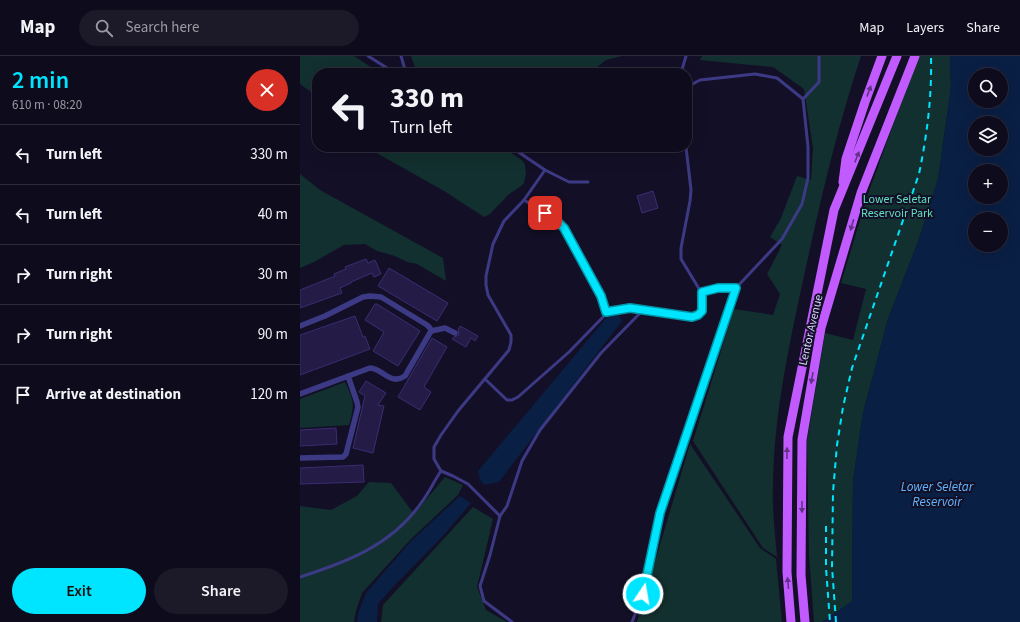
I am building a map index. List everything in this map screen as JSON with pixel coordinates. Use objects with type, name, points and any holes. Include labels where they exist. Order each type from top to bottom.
[{"type":"main road","points":[[842,193],[846,159],[881,56]]},
{"type":"main road","name":"Lentor Avenue","points":[[791,622],[787,572],[788,438],[834,210],[897,56]]},
{"type":"main road","name":"Lentor Avenue","points":[[805,622],[801,575],[802,440],[821,328],[861,193],[915,56]]},
{"type":"street","points":[[300,326],[325,316],[363,297],[375,296],[381,297],[427,324],[431,331]]},
{"type":"street","points":[[300,394],[366,369],[373,368],[393,379],[401,378],[405,376],[431,331],[445,328],[455,333]]},
{"type":"street","points":[[300,458],[342,457],[346,454],[358,407],[348,376]]},
{"type":"lane","points":[[368,56],[387,68]]},
{"type":"lane","points":[[401,56],[405,68]]},
{"type":"lane","points":[[682,68],[686,56]]},
{"type":"lane","points":[[803,99],[819,82],[819,56]]},
{"type":"lane","points":[[632,622],[643,594],[660,513],[736,288],[782,239],[802,204],[808,178],[808,147],[803,99],[777,78],[755,74],[700,80],[692,84]]},
{"type":"lane","points":[[518,152],[545,170],[569,182],[588,182]]},
{"type":"lane","points":[[606,312],[630,308],[692,317],[698,315],[702,311],[702,292],[681,259],[681,248],[691,190],[687,152]]},
{"type":"lane","points":[[500,516],[468,484],[441,471],[434,459],[434,447],[458,411],[508,350],[511,342],[511,335],[488,295],[486,276],[494,244],[504,220],[524,200],[545,170]]},
{"type":"lane","points":[[485,379],[507,400],[512,400],[518,397],[569,352],[606,312],[601,296],[564,228],[556,220],[524,200]]},
{"type":"lane","points":[[702,292],[718,288],[736,288]]},
{"type":"lane","points":[[512,622],[484,601],[480,586],[500,516],[507,506],[522,461],[540,430],[601,353],[643,310]]},
{"type":"lane","points":[[300,577],[365,553],[389,537],[406,522],[422,503],[441,471]]},
{"type":"green space","points":[[300,56],[354,56],[372,68],[312,68],[312,94],[300,84]]},
{"type":"green space","points":[[411,56],[622,56],[606,60],[596,68],[415,68]]},
{"type":"green space","points":[[702,56],[861,56],[844,110],[823,193],[798,302],[783,380],[776,432],[773,485],[773,512],[777,557],[763,548],[693,441],[734,309],[773,315],[780,294],[767,274],[782,245],[770,237],[781,218],[797,176],[811,180],[813,148],[804,89],[773,67],[700,60]]},
{"type":"green space","name":"Lower Seletar Reservoir Park","points":[[918,56],[950,56],[951,87],[938,179],[919,239],[888,319],[863,413],[853,481],[852,602],[822,622],[814,622],[809,555],[807,441],[825,333],[853,340],[866,289],[841,283],[868,194]]},
{"type":"green space","points":[[375,152],[510,152],[523,161],[525,165],[526,174],[524,183],[509,194],[490,214],[484,217],[444,191]]},
{"type":"green space","points":[[300,174],[320,190],[443,258],[446,281],[417,264],[377,251],[365,244],[344,245],[300,268]]},
{"type":"green space","points":[[345,382],[353,403],[349,425],[300,428],[300,399]]},
{"type":"green space","points":[[690,444],[760,548],[776,559],[782,622],[637,622]]},
{"type":"green space","points":[[445,477],[463,485],[458,495],[412,538],[362,593],[354,622],[300,622],[300,506],[331,510],[357,496],[369,482],[391,483],[414,514]]},
{"type":"green space","points":[[473,507],[493,519],[477,587],[486,610],[507,622],[381,622],[383,605]]},
{"type":"water","name":"Lower Seletar Reservoir","points":[[950,56],[1020,56],[1020,622],[822,622],[852,601],[853,481],[863,413],[888,319],[919,239],[938,179],[951,87]]},
{"type":"water","points":[[618,314],[622,321],[499,482],[484,485],[480,480],[478,471],[607,317]]},
{"type":"water","points":[[460,496],[471,503],[443,536],[378,604],[377,622],[357,622],[358,613],[366,593],[412,540]]},
{"type":"building","points":[[653,191],[658,208],[642,213],[637,196]]},
{"type":"building","points":[[366,259],[368,263],[375,260],[381,274],[374,277],[372,273],[340,288],[342,293],[300,308],[300,290],[335,276],[334,274],[346,269],[345,267]]},
{"type":"building","points":[[389,268],[448,303],[437,321],[378,286]]},
{"type":"building","points":[[375,304],[420,331],[398,366],[373,351],[384,332],[365,320]]},
{"type":"building","points":[[355,316],[363,337],[365,336],[370,349],[300,375],[300,335]]},
{"type":"building","points":[[460,326],[478,336],[475,341],[471,338],[466,347],[452,339],[459,335],[458,330]]},
{"type":"building","points":[[432,338],[447,347],[424,387],[431,392],[420,410],[398,397]]},
{"type":"building","points":[[366,381],[386,393],[378,405],[384,406],[373,453],[353,448],[365,396],[359,392]]},
{"type":"building","points":[[336,428],[337,444],[300,446],[300,430]]},
{"type":"building","points":[[363,465],[364,482],[300,484],[300,468]]},
{"type":"railway","points":[[836,622],[832,567],[833,492],[837,445],[843,407],[852,368],[919,174],[928,116],[931,86],[931,56]]},
{"type":"railway","points":[[826,526],[826,568],[830,622]]},
{"type":"route","points":[[545,213],[556,220],[564,228],[601,296],[606,312],[630,308],[692,317],[698,315],[702,311],[702,292],[718,288],[736,288],[660,513],[643,594]]}]
